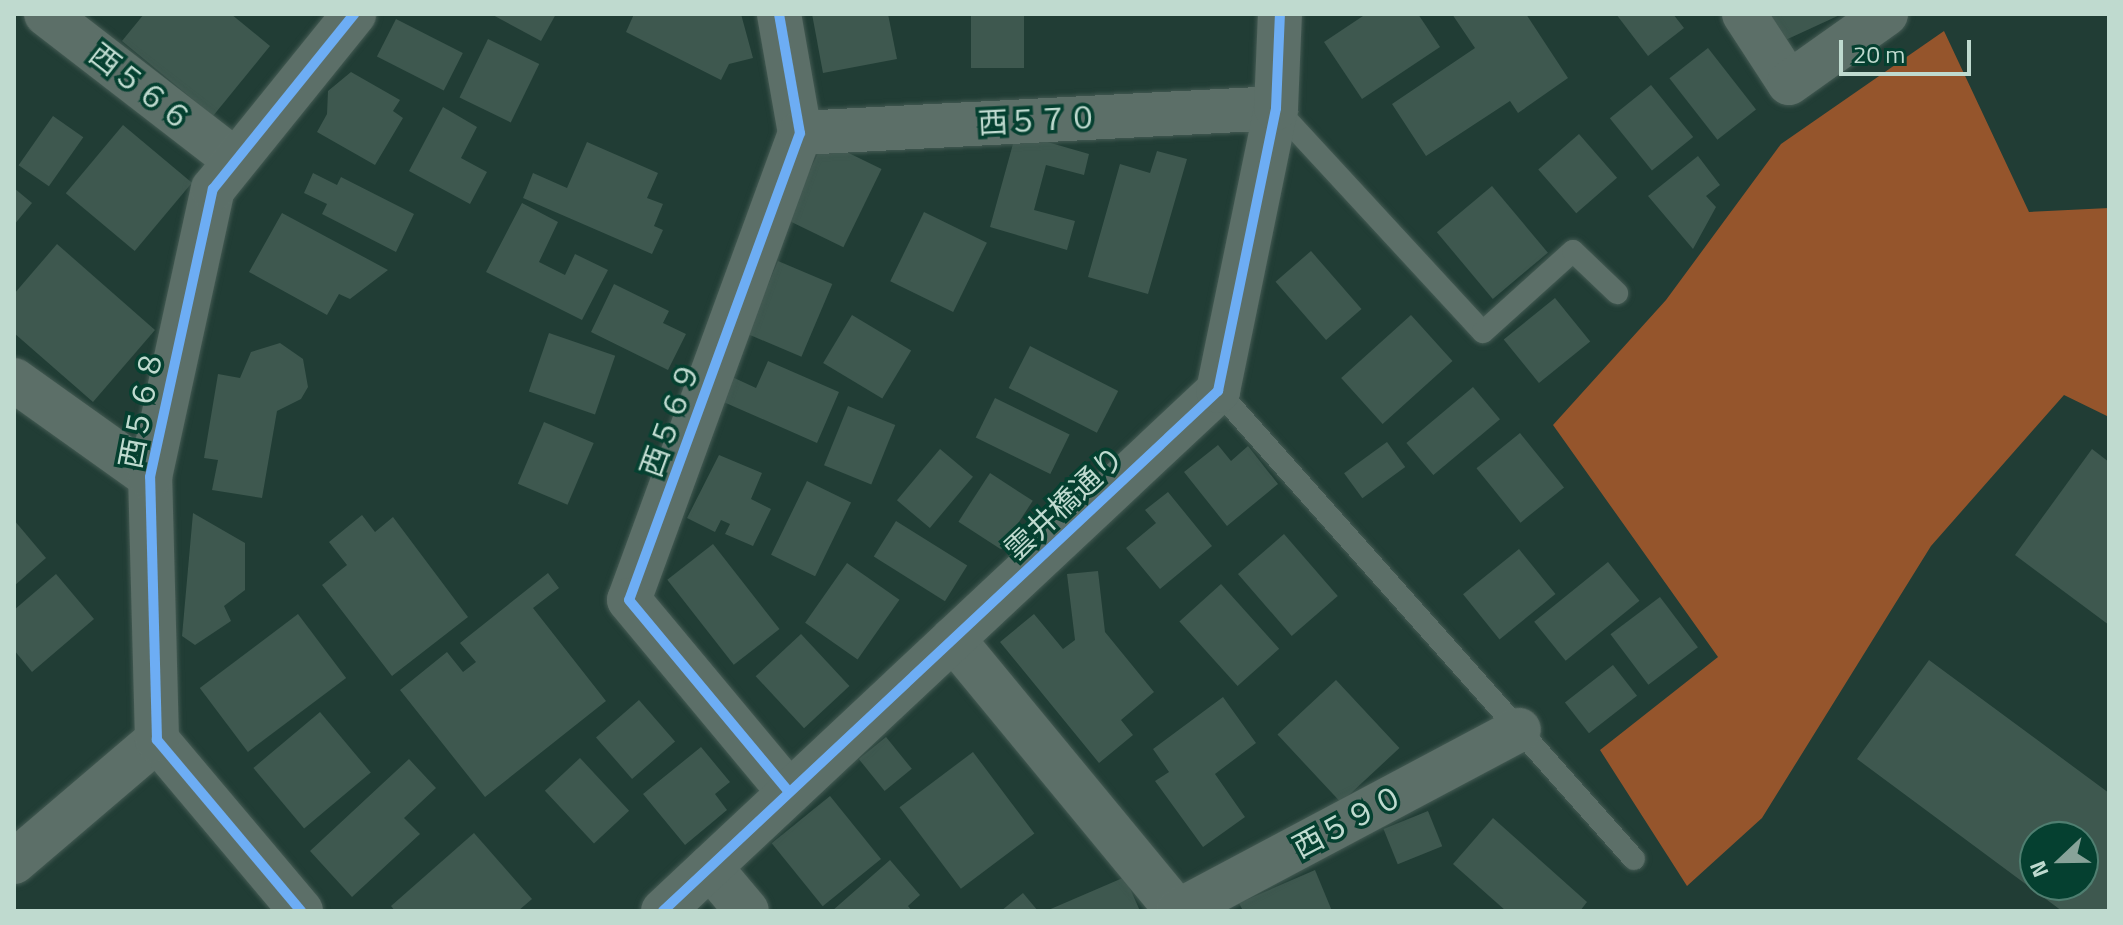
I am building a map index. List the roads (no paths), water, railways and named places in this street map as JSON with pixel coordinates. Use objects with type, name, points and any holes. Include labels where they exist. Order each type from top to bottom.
[{"type":"street","name":"西５６６","points":[[46,14],[235,160]]},
{"type":"street","name":"西５６８","points":[[157,740],[150,477],[213,189],[354,14]]},
{"type":"street","points":[[779,14],[800,133]]},
{"type":"street","points":[[1218,391],[1276,108],[1280,14]]},
{"type":"street","points":[[1744,14],[1789,83],[1886,14]]},
{"type":"street","name":"西５７０","points":[[800,133],[1276,108]]},
{"type":"street","name":"西５６９","points":[[789,792],[629,600],[800,133]]},
{"type":"street","points":[[14,380],[150,477]]},
{"type":"street","name":"雲井橋通り","points":[[663,911],[1218,391]]},
{"type":"street","name":"西５９０","points":[[953,639],[1177,911],[1519,730]]},
{"type":"street","points":[[14,862],[157,740],[301,911]]},
{"type":"street","points":[[710,867],[747,911]]},
{"type":"lane","points":[[1276,108],[1483,332],[1573,251],[1617,293]]},
{"type":"lane","points":[[1218,391],[1634,859]]}]
